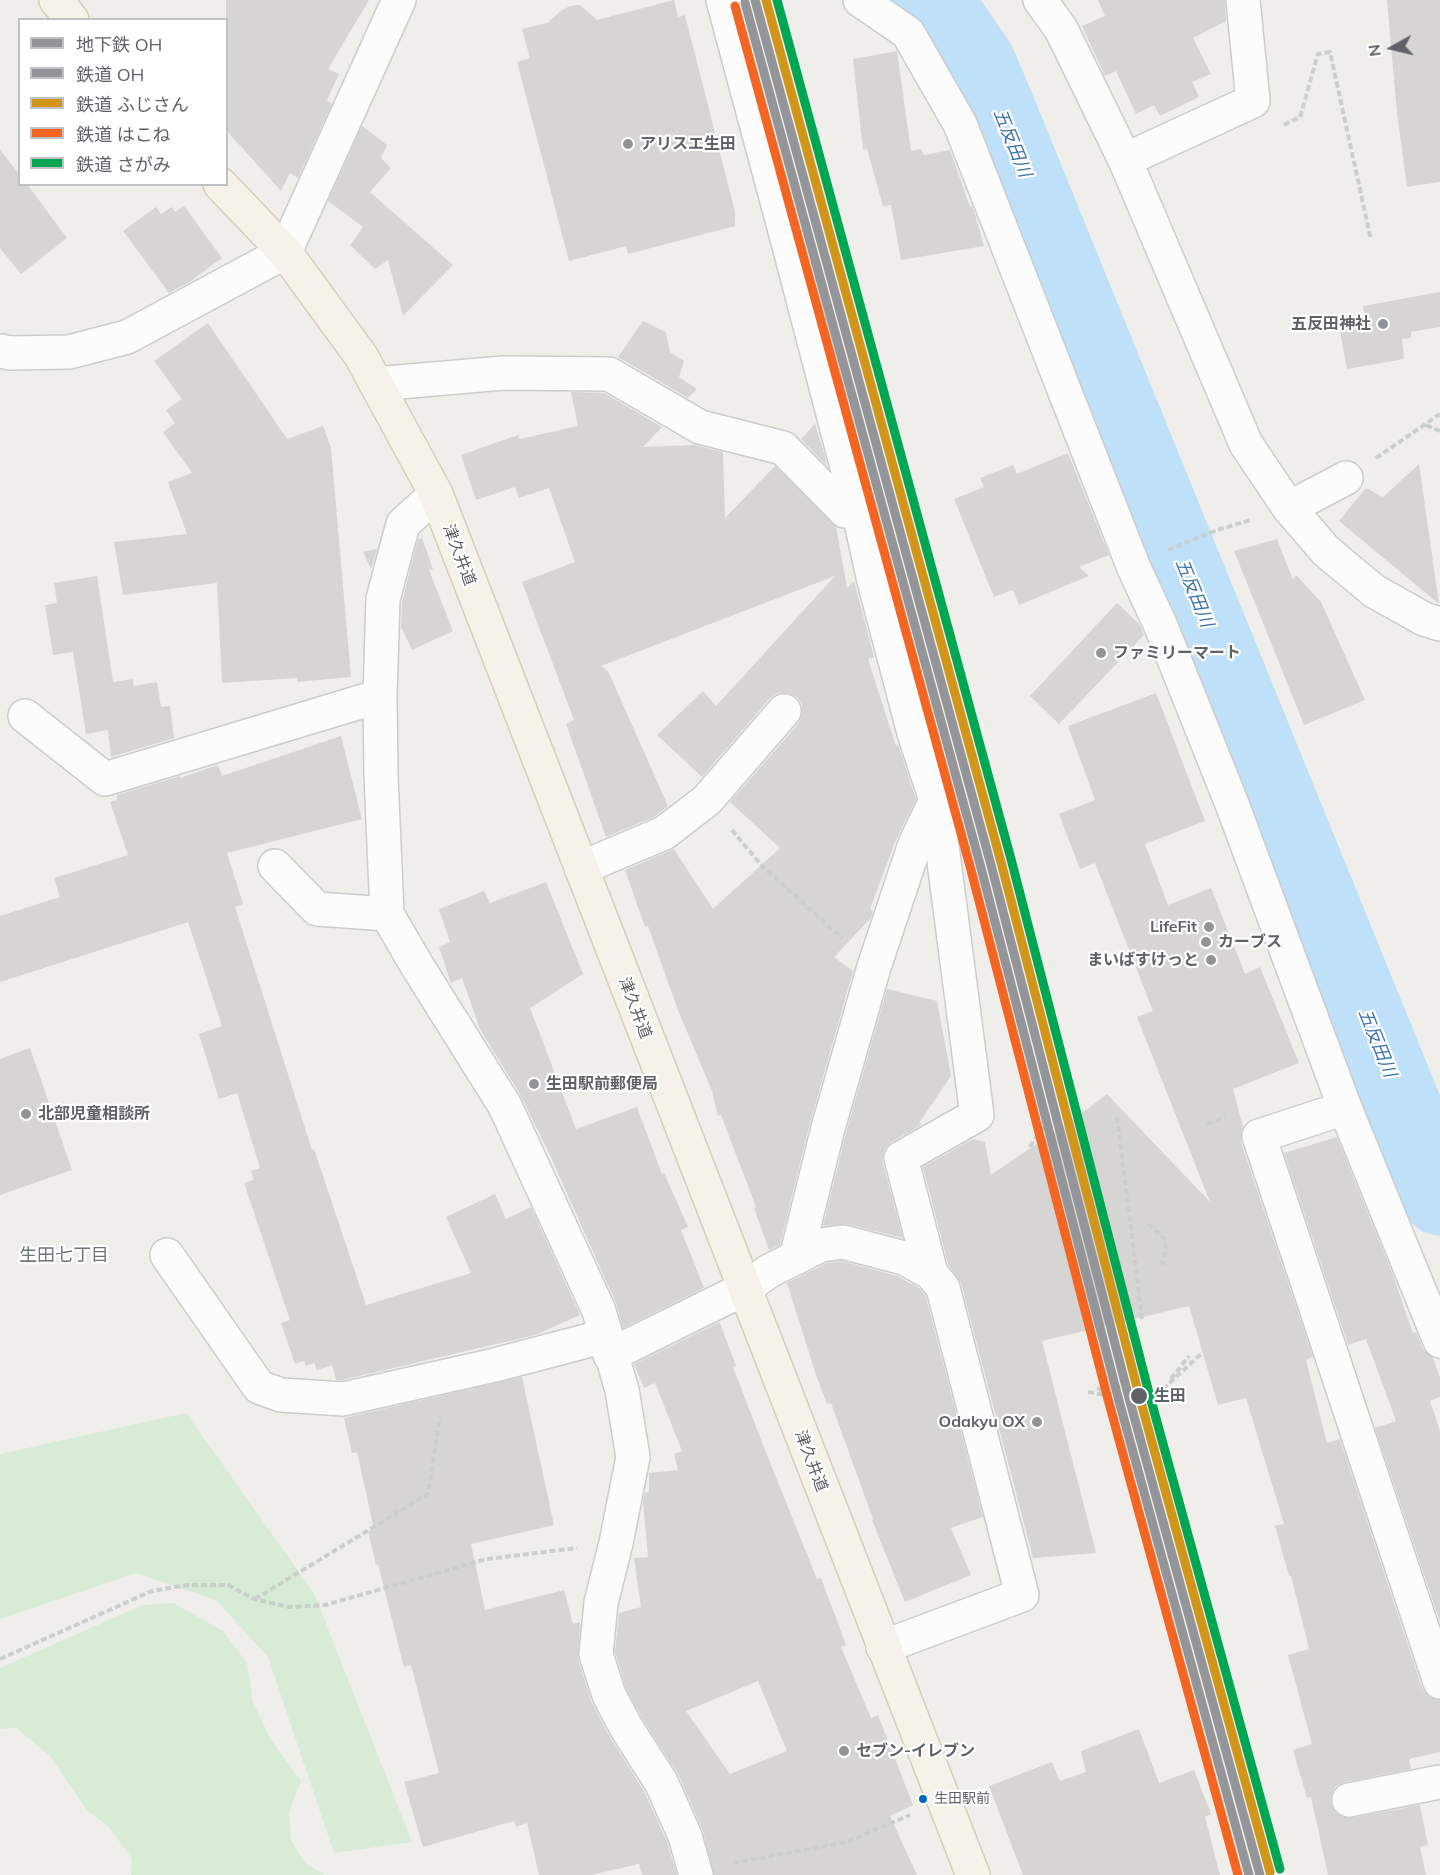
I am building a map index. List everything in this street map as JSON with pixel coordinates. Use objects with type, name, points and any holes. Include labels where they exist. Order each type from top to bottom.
[{"type":"main road","points":[[56,0],[70,18]]},
{"type":"main road","name":"津久井道","points":[[222,186],[285,252],[361,356],[436,494],[973,1875]]},
{"type":"street","points":[[0,351],[10,353],[69,352],[127,337],[285,252],[399,0]]},
{"type":"street","points":[[723,0],[859,513],[874,582],[914,733],[936,800],[977,1115],[902,1158],[931,1274]]},
{"type":"street","points":[[860,0],[908,33],[960,124],[1134,568],[1160,624],[1232,804],[1345,1108],[1440,1341]]},
{"type":"street","points":[[1040,0],[1061,29],[1125,160],[1246,444],[1289,508],[1326,551],[1374,591],[1424,619],[1440,624]]},
{"type":"street","points":[[1125,160],[1252,101],[1243,0]]},
{"type":"street","points":[[376,384],[503,373],[609,374],[700,427],[783,448],[845,511],[859,513]]},
{"type":"street","points":[[1289,508],[1346,478]]},
{"type":"street","points":[[436,494],[403,524],[383,599],[380,696],[381,776],[387,914],[505,1106],[599,1311],[622,1390],[633,1457],[602,1603],[596,1654],[609,1695],[627,1729],[661,1782],[685,1836],[696,1872]]},
{"type":"street","points":[[25,716],[105,779],[380,696]]},
{"type":"street","points":[[581,868],[664,833],[706,800],[784,711]]},
{"type":"street","points":[[796,1258],[828,1128],[874,968],[915,844],[936,800]]},
{"type":"street","points":[[275,866],[317,909],[387,914]]},
{"type":"street","points":[[1345,1108],[1259,1136],[1440,1682]]},
{"type":"street","points":[[166,1255],[259,1388],[281,1395],[343,1399],[495,1365],[608,1346],[744,1289],[769,1271],[821,1245],[843,1242],[904,1258],[931,1274],[943,1288],[1022,1595],[883,1647]]},
{"type":"street","points":[[1349,1800],[1440,1782]]},
{"type":"path","points":[[1280,127],[1300,117],[1318,54],[1330,52],[1371,240]]},
{"type":"path","points":[[1346,478],[1440,414]]},
{"type":"path","points":[[1426,425],[1440,431]]},
{"type":"path","points":[[1167,551],[1217,530]]},
{"type":"path","points":[[706,800],[762,866],[874,968]]},
{"type":"path","points":[[1030,1147],[1049,1116]]},
{"type":"path","points":[[1117,1117],[1142,1319]]},
{"type":"path","points":[[1148,1224],[1166,1240],[1164,1265]]},
{"type":"path","points":[[1189,1356],[1163,1389],[1201,1354]]},
{"type":"path","points":[[1088,1392],[1122,1398],[1098,1388]]},
{"type":"path","points":[[254,1599],[428,1494],[441,1412]]},
{"type":"path","points":[[0,1659],[152,1591],[187,1586],[228,1586],[254,1599],[290,1607],[325,1605],[487,1559],[616,1543]]},
{"type":"path","points":[[696,1872],[847,1842],[944,1801]]},
{"type":"green space","points":[[186,1413],[314,1593],[412,1842],[334,1853],[268,1657],[216,1600],[136,1573],[0,1619],[0,1454]]},
{"type":"green space","points":[[173,1603],[223,1631],[247,1663],[253,1702],[271,1740],[301,1781],[289,1812],[291,1840],[305,1863],[325,1875],[131,1875],[132,1859],[109,1827],[87,1810],[49,1755],[16,1728],[0,1729],[0,1668],[143,1605]]},
{"type":"building","points":[[226,0],[369,0],[328,69],[339,74],[327,100],[332,104],[298,178],[290,173],[281,191],[228,132],[228,18],[226,18]]},
{"type":"building","name":"アリスエ生田","points":[[674,0],[678,17],[685,15],[735,212],[735,226],[628,254],[626,246],[569,261],[517,62],[530,58],[522,29],[547,23],[570,6],[580,5],[597,20]]},
{"type":"building","points":[[1098,0],[1225,0],[1226,21],[1193,38],[1211,74],[1192,82],[1199,97],[1160,116],[1154,105],[1136,114],[1116,71],[1105,76],[1082,26],[1105,16]]},
{"type":"building","points":[[1387,0],[1440,0],[1440,182],[1407,187],[1397,113]]},
{"type":"building","points":[[897,51],[911,151],[921,149],[924,155],[950,150],[970,207],[972,206],[975,214],[984,246],[901,260],[891,205],[883,206],[867,149],[863,150],[853,59]]},
{"type":"building","points":[[362,126],[387,145],[381,158],[391,168],[370,192],[453,265],[403,316],[388,260],[375,269],[350,245],[363,227],[328,201]]},
{"type":"building","points":[[0,150],[18,172],[18,186],[28,186],[67,238],[21,274],[0,248]]},
{"type":"building","points":[[184,206],[222,258],[191,281],[169,293],[123,231],[156,207],[161,214],[172,207],[175,212]]},
{"type":"building","points":[[1440,292],[1440,327],[1411,332],[1411,338],[1402,339],[1404,359],[1347,369],[1338,321],[1365,317],[1363,306]]},
{"type":"building","points":[[643,321],[666,332],[670,352],[684,361],[679,377],[697,389],[688,398],[618,357]]},
{"type":"building","points":[[208,323],[287,439],[323,426],[331,448],[351,677],[297,682],[297,678],[222,683],[217,583],[123,595],[114,542],[187,534],[168,482],[192,473],[163,432],[175,423],[166,410],[182,399],[154,361]]},
{"type":"building","points":[[571,392],[604,393],[662,427],[643,447],[695,445],[723,452],[725,518],[775,466],[836,526],[847,588],[854,581],[874,657],[868,659],[916,799],[895,842],[870,909],[873,911],[871,918],[834,957],[853,971],[810,1123],[780,1245],[769,1250],[754,1208],[756,1207],[721,1115],[718,1116],[712,1091],[678,1010],[648,926],[645,927],[625,870],[674,849],[713,909],[780,848],[730,802],[799,723],[802,705],[797,697],[787,693],[778,693],[770,698],[702,777],[657,735],[703,691],[716,706],[835,576],[601,666],[608,671],[668,806],[654,817],[606,837],[566,724],[574,720],[522,582],[575,562],[549,488],[519,498],[515,487],[476,500],[461,455],[518,435],[520,439],[578,426]]},
{"type":"building","points":[[815,424],[824,453],[827,466],[801,439]]},
{"type":"building","points":[[1068,453],[1109,555],[1079,567],[1089,576],[1019,605],[1013,590],[994,597],[954,499],[984,487],[980,478],[1013,465],[1017,474]]},
{"type":"building","points":[[1419,464],[1439,604],[1339,521],[1366,488],[1383,497]]},
{"type":"building","points":[[422,538],[433,569],[429,570],[453,631],[412,650],[401,627],[402,602],[418,539]]},
{"type":"building","points":[[1277,539],[1293,580],[1296,575],[1321,602],[1365,700],[1304,725],[1234,551]]},
{"type":"building","points":[[377,549],[371,569],[363,552]]},
{"type":"building","points":[[97,576],[113,682],[133,679],[134,686],[157,682],[161,707],[170,706],[174,738],[111,757],[108,730],[86,734],[73,652],[53,655],[45,605],[57,603],[54,583]]},
{"type":"building","points":[[1117,603],[1140,625],[1144,635],[1059,724],[1030,696]]},
{"type":"building","points":[[1156,693],[1205,821],[1145,844],[1168,905],[1211,888],[1245,974],[1260,967],[1299,1063],[1233,1089],[1243,1127],[1241,1142],[1313,1357],[1306,1360],[1327,1443],[1340,1439],[1422,1688],[1428,1696],[1440,1700],[1440,1752],[1409,1759],[1411,1769],[1345,1782],[1336,1786],[1332,1793],[1331,1804],[1335,1812],[1342,1817],[1352,1818],[1420,1805],[1428,1845],[1420,1847],[1426,1875],[1328,1875],[1311,1797],[1307,1798],[1293,1750],[1312,1744],[1288,1655],[1309,1649],[1291,1576],[1289,1576],[1275,1526],[1284,1524],[1246,1398],[1218,1405],[1189,1306],[1042,1341],[1096,1553],[1033,1558],[961,1283],[948,1264],[923,1167],[973,1139],[985,1142],[991,1175],[1107,1094],[1210,1202],[1137,1017],[1153,1011],[1095,863],[1080,869],[1059,814],[1095,800],[1068,726]]},
{"type":"building","points":[[341,736],[362,819],[227,853],[243,904],[235,907],[312,1150],[314,1149],[366,1305],[471,1273],[446,1217],[495,1194],[506,1219],[531,1207],[580,1315],[535,1335],[336,1380],[332,1365],[317,1370],[314,1363],[306,1366],[304,1361],[295,1364],[281,1323],[290,1320],[244,1183],[254,1180],[251,1171],[260,1168],[237,1093],[219,1099],[199,1034],[222,1026],[188,922],[0,982],[0,916],[60,897],[54,878],[128,855],[110,802],[117,800],[117,795],[218,765],[222,776]]},
{"type":"building","points":[[546,882],[583,974],[530,1008],[576,1129],[637,1107],[662,1174],[664,1173],[688,1227],[681,1230],[704,1288],[623,1328],[616,1303],[549,1153],[521,1096],[480,1029],[462,978],[451,983],[439,947],[450,942],[439,909],[484,891],[490,903]]},
{"type":"building","points":[[887,989],[937,1001],[951,1076],[919,1123],[923,1124],[891,1142],[883,1154],[883,1163],[903,1238],[847,1224],[823,1226],[846,1133]]},
{"type":"building","name":"北部児童相談所","points":[[30,1048],[72,1170],[0,1195],[0,1059]]},
{"type":"building","points":[[1337,1137],[1393,1275],[1413,1334],[1416,1332],[1423,1349],[1433,1358],[1440,1378],[1440,1397],[1430,1401],[1440,1431],[1440,1622],[1375,1428],[1396,1421],[1366,1339],[1348,1345],[1284,1153]]},
{"type":"building","points":[[842,1261],[897,1276],[919,1288],[926,1297],[983,1517],[951,1528],[971,1575],[905,1602],[872,1520],[831,1403],[827,1404],[817,1378],[787,1283],[827,1263]]},
{"type":"building","points":[[720,1323],[736,1366],[733,1367],[767,1455],[817,1579],[821,1578],[846,1645],[841,1647],[871,1718],[878,1715],[913,1805],[890,1816],[917,1875],[714,1875],[703,1831],[678,1774],[643,1720],[626,1688],[615,1652],[619,1613],[641,1607],[634,1558],[648,1557],[643,1502],[645,1493],[649,1492],[649,1473],[678,1470],[674,1454],[682,1451],[655,1383],[644,1388],[634,1364]],"holes":[[[758,1681],[787,1751],[730,1774],[686,1711]]]},
{"type":"building","points":[[522,1377],[554,1525],[471,1544],[485,1610],[564,1590],[573,1624],[580,1622],[578,1659],[591,1701],[611,1739],[644,1791],[667,1842],[677,1875],[642,1875],[639,1864],[591,1875],[539,1875],[527,1823],[516,1827],[514,1821],[423,1847],[404,1782],[439,1773],[411,1665],[404,1667],[378,1564],[376,1565],[368,1531],[374,1529],[357,1452],[352,1453],[344,1418]]},
{"type":"building","points":[[1139,1729],[1159,1783],[1194,1770],[1211,1814],[1205,1817],[1220,1875],[1023,1875],[989,1786],[1052,1762],[1060,1781],[1086,1772],[1081,1751]]},
{"type":"waterway","name":"五反田川","points":[[928,0],[949,20],[978,62],[996,104],[1440,1198]]},
{"type":"metro line","name":"OH","points":[[755,0],[991,865],[1129,1398],[1260,1875]]},
{"type":"rail line","name":"ふじさん","points":[[766,0],[1001,862],[1139,1395],[1270,1872]]},
{"type":"rail line","name":"さがみ","points":[[777,0],[1011,859],[1149,1393],[1280,1869]]},
{"type":"rail line","name":"OH","points":[[745,3],[981,868],[1119,1401],[1249,1875]]},
{"type":"rail line","name":"はこね","points":[[735,6],[971,870],[1109,1403],[1238,1875]]},
{"type":"place","name":"アリスエ生田","points":[[628,144]]},
{"type":"place","name":"五反田神社","points":[[1383,324]]},
{"type":"place","name":"ファミリーマート","points":[[1101,653]]},
{"type":"place","name":"LifeFit","points":[[1209,927]]},
{"type":"place","name":"カーブス","points":[[1206,942]]},
{"type":"place","name":"まいばすけっと","points":[[1211,960]]},
{"type":"place","name":"生田駅前郵便局","points":[[534,1084]]},
{"type":"place","name":"北部児童相談所","points":[[26,1114]]},
{"type":"place","name":"生田","points":[[1139,1396]]},
{"type":"place","name":"Odakyu OX","points":[[1037,1422]]},
{"type":"place","name":"セブン-イレブン","points":[[844,1751]]},
{"type":"place","name":"生田駅前","points":[[923,1799]]},
{"type":"district","name":"生田七丁目","points":[[64,1256]]}]
